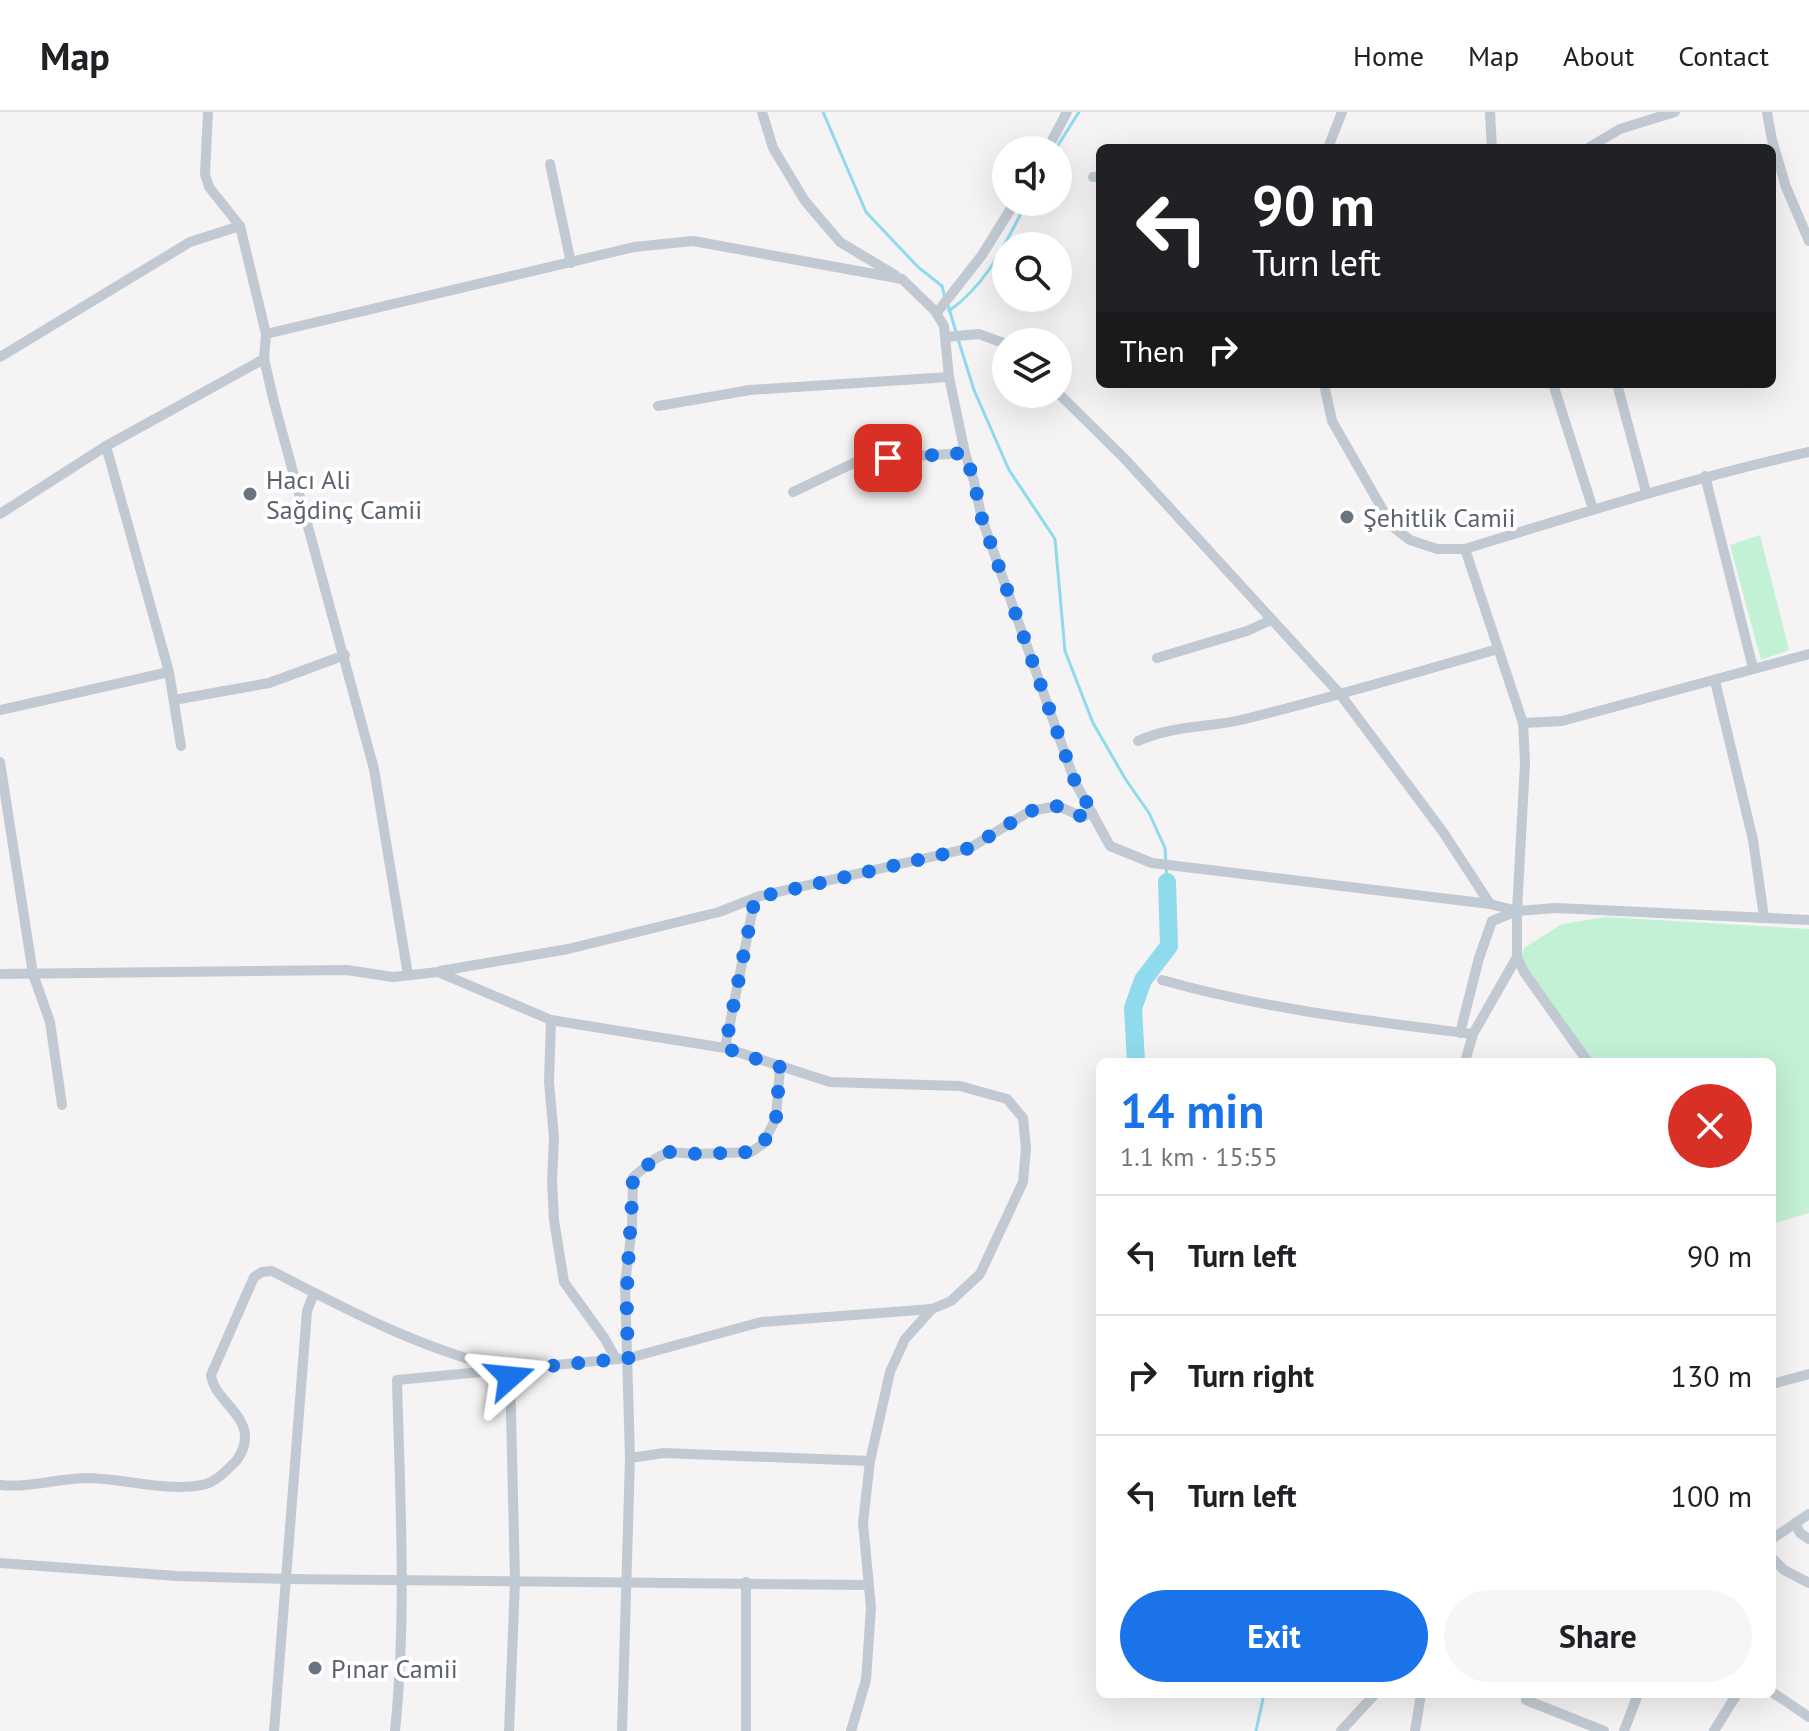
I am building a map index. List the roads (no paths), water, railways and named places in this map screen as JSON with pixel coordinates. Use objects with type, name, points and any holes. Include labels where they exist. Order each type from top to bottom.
[{"type":"street","points":[[208,112],[205,174],[209,187],[240,226],[266,334],[264,359],[274,402],[374,769],[408,975]]},
{"type":"street","points":[[762,112],[773,148],[805,201],[840,242],[902,279],[937,311],[947,333],[949,377],[982,519],[1075,782],[1110,846],[1152,863],[1490,904],[1517,911]]},
{"type":"street","points":[[1330,144],[1342,112]]},
{"type":"street","points":[[1490,112],[1492,144]]},
{"type":"street","points":[[1595,144],[1620,129],[1675,112]]},
{"type":"street","points":[[1767,112],[1773,144]]},
{"type":"street","points":[[1054,136],[1066,113]]},
{"type":"street","points":[[1776,153],[1786,187],[1809,241]]},
{"type":"street","points":[[550,164],[571,263]]},
{"type":"street","points":[[937,311],[982,255],[1006,216]]},
{"type":"street","points":[[0,357],[190,242],[240,226]]},
{"type":"street","points":[[266,334],[634,247],[693,241],[902,279]]},
{"type":"street","points":[[947,333],[979,334],[992,339]]},
{"type":"street","points":[[0,514],[106,446],[264,359]]},
{"type":"street","points":[[658,406],[750,390],[949,377]]},
{"type":"street","points":[[1325,388],[1332,421],[1392,526],[1410,540],[1437,549],[1465,549],[1646,492],[1809,452]]},
{"type":"street","points":[[1554,388],[1593,509]]},
{"type":"street","points":[[1618,388],[1646,492]]},
{"type":"street","points":[[1072,407],[1124,458],[1340,694],[1443,832],[1490,904]]},
{"type":"street","points":[[106,446],[169,672],[181,746]]},
{"type":"street","points":[[793,492],[862,459],[965,453]]},
{"type":"street","points":[[1705,476],[1753,668]]},
{"type":"street","points":[[1465,549],[1523,723],[1525,763],[1517,957],[1524,972],[1585,1058]]},
{"type":"street","points":[[1157,658],[1247,631],[1271,620]]},
{"type":"street","points":[[1138,741],[1155,733],[1188,726],[1223,724],[1498,649]]},
{"type":"street","points":[[1523,723],[1562,721],[1809,654]]},
{"type":"street","points":[[174,700],[269,683],[345,655]]},
{"type":"street","points":[[0,710],[169,672]]},
{"type":"street","points":[[1715,681],[1753,840],[1764,917]]},
{"type":"street","points":[[0,762],[33,974],[50,1022],[62,1105]]},
{"type":"street","points":[[0,974],[280,969],[347,970],[393,977],[438,972],[568,949],[719,912],[755,898],[970,848],[1030,811],[1058,806],[1083,817],[1092,812]]},
{"type":"street","points":[[725,1048],[755,898]]},
{"type":"street","points":[[1460,1033],[1492,921],[1517,911],[1556,908],[1809,920]]},
{"type":"street","points":[[1466,1058],[1473,1034],[1517,957]]},
{"type":"street","points":[[395,1731],[402,1580],[397,1380],[629,1358],[761,1322],[932,1309],[951,1301],[980,1274],[1023,1182],[1026,1148],[1023,1118],[1007,1099],[960,1086],[830,1082],[725,1048],[551,1020],[438,972]]},
{"type":"street","points":[[1162,980],[1206,993],[1309,1013],[1473,1034]]},
{"type":"street","points":[[551,1020],[549,1082],[554,1138],[553,1194],[564,1282],[616,1359]]},
{"type":"street","points":[[622,1731],[630,1458],[625,1284],[632,1227],[633,1177],[668,1152],[751,1152],[763,1144],[776,1118],[780,1067]]},
{"type":"street","points":[[0,1485],[19,1487],[88,1478],[171,1486],[205,1485],[223,1475],[238,1460],[246,1441],[244,1427],[212,1384],[211,1375],[254,1277],[262,1272],[272,1271],[420,1343],[467,1360],[510,1370]]},
{"type":"street","points":[[274,1731],[307,1311],[314,1293]]},
{"type":"street","points":[[851,1731],[866,1680],[869,1585],[863,1523],[870,1461],[890,1372],[905,1339],[932,1309]]},
{"type":"street","points":[[509,1731],[515,1581],[510,1370]]},
{"type":"street","points":[[1776,1383],[1809,1374]]},
{"type":"street","points":[[630,1458],[664,1453],[870,1461]]},
{"type":"street","points":[[1776,1536],[1809,1514]]},
{"type":"street","points":[[1795,1523],[1800,1533],[1809,1539]]},
{"type":"street","points":[[1776,1562],[1784,1570],[1809,1583]]},
{"type":"street","points":[[0,1563],[177,1576],[286,1579],[869,1585]]},
{"type":"street","points":[[746,1582],[746,1731]]},
{"type":"street","points":[[1776,1695],[1809,1717]]},
{"type":"street","points":[[1341,1731],[1371,1698]]},
{"type":"street","points":[[1415,1731],[1420,1698]]},
{"type":"street","points":[[1526,1698],[1604,1731]]},
{"type":"street","points":[[1624,1731],[1636,1698]]},
{"type":"street","points":[[1714,1731],[1735,1698]]},
{"type":"waterway","points":[[823,112],[866,212],[918,267],[942,286],[945,298]]},
{"type":"waterway","points":[[1064,136],[1079,112]]},
{"type":"waterway","points":[[949,311],[985,275],[1020,216]]},
{"type":"waterway","points":[[948,305],[956,332]]},
{"type":"waterway","points":[[958,339],[974,390],[1009,470],[1055,539],[1065,651],[1093,723],[1149,813],[1165,848],[1167,882]]},
{"type":"waterway","points":[[1136,1058],[1133,1008],[1143,980],[1169,946],[1167,882]]},
{"type":"waterway","points":[[1256,1731],[1263,1698]]},
{"type":"place","name":"Hacı Ali Sağdinç Camii","points":[[250,494]]},
{"type":"place","name":"Şehitlik Camii","points":[[1347,517]]},
{"type":"place","name":"Pınar Camii","points":[[315,1668]]}]
